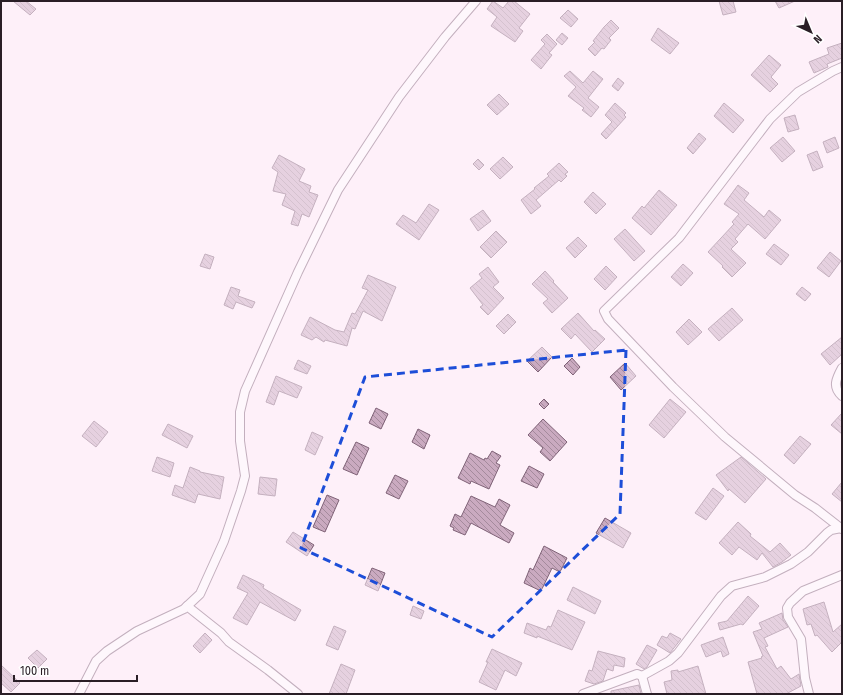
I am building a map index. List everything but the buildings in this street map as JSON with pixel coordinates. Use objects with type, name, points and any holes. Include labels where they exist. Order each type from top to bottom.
[{"type":"street","points":[[79,694],[96,661],[108,651],[137,631],[184,609],[200,594],[224,541],[245,476],[240,440],[240,412],[245,391],[298,272],[338,190],[399,97],[445,37],[476,1]]},
{"type":"street","points":[[842,67],[798,92],[770,119],[679,238],[604,311],[608,319],[673,387],[724,437],[795,495],[842,528]]},
{"type":"street","points":[[842,368],[835,386],[842,396]]},
{"type":"street","points":[[584,694],[630,675],[637,674],[642,676],[669,661],[678,653],[721,596],[732,586],[765,577],[791,564],[808,552],[831,530],[842,528]]},
{"type":"street","points":[[809,694],[805,678],[800,639],[788,617],[787,608],[790,603],[803,591],[842,575]]},
{"type":"street","points":[[188,606],[221,633],[229,642],[298,694]]},
{"type":"street","points":[[642,676],[646,694]]},
{"type":"highlighted area","points":[[626,350],[620,514],[492,637],[301,548],[365,377]]}]
